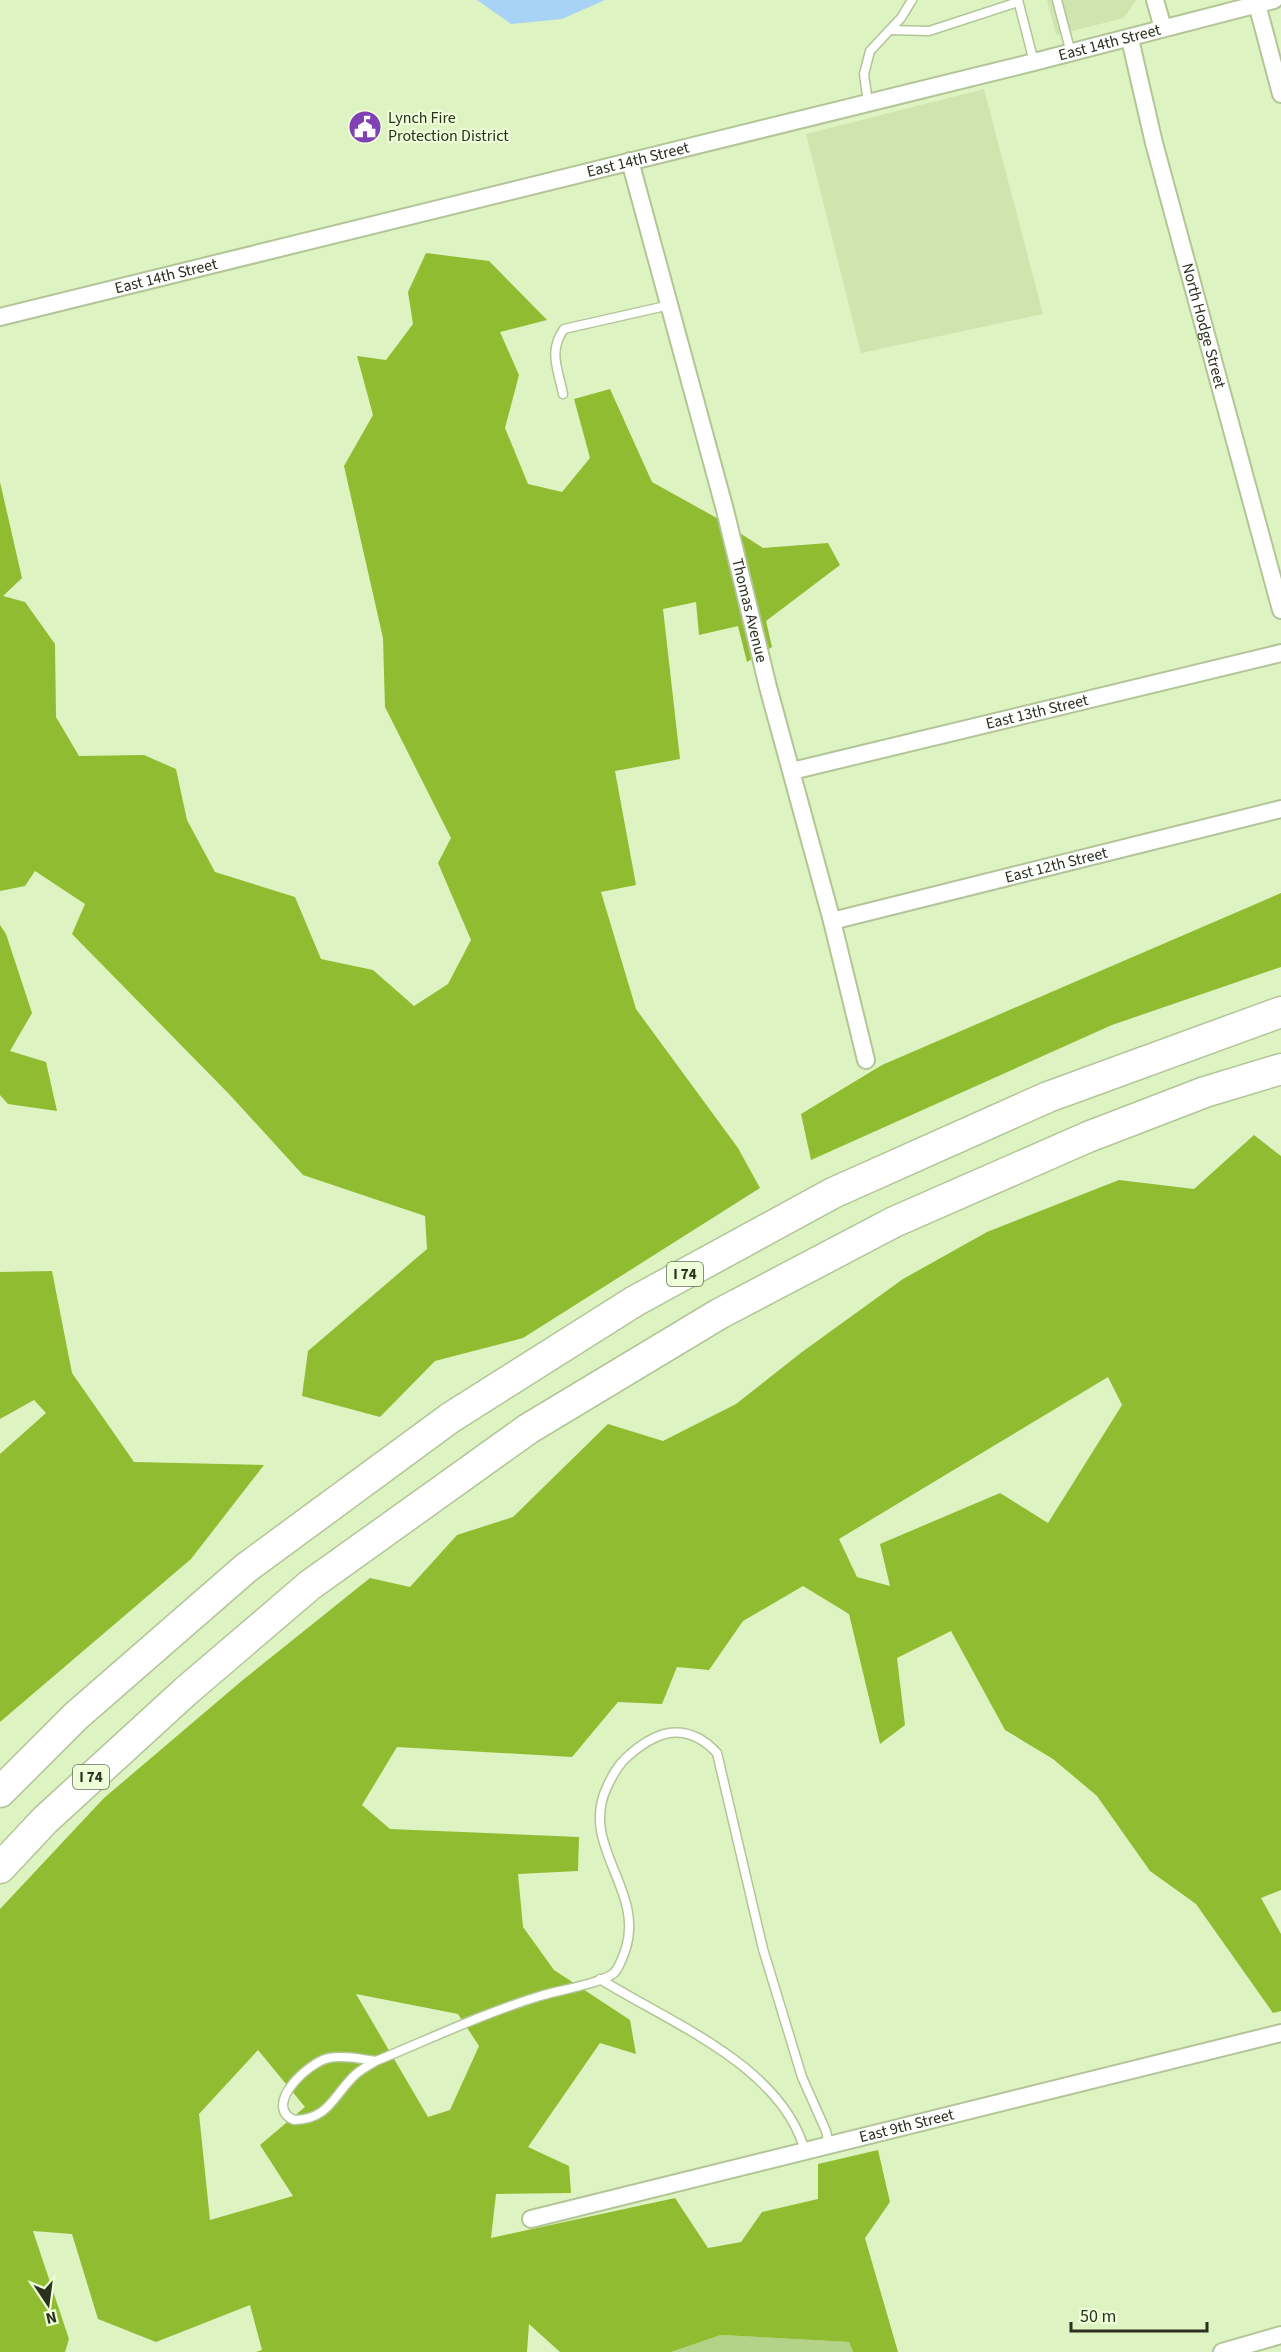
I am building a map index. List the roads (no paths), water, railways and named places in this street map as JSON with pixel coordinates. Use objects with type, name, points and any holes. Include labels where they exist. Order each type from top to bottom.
[{"type":"highway","name":"I 74","points":[[0,1792],[76,1716],[246,1568],[450,1418],[635,1301],[833,1193],[1048,1097],[1277,1012]]},
{"type":"highway","name":"I 74","points":[[0,1868],[45,1820],[186,1691],[310,1585],[528,1429],[719,1314],[894,1222],[1088,1137],[1205,1092],[1281,1069]]},
{"type":"street","points":[[1155,0],[1163,28]]},
{"type":"street","name":"East 14th Street","points":[[0,317],[1034,63],[1266,2]]},
{"type":"street","points":[[1266,2],[1281,94]]},
{"type":"street","name":"North Hodge Street","points":[[1130,39],[1154,143],[1281,610]]},
{"type":"street","name":"Thomas Avenue","points":[[630,161],[671,305],[832,921],[866,1060]]},
{"type":"street","name":"East 13th Street","points":[[792,771],[1281,653]]},
{"type":"street","name":"East 12th Street","points":[[832,921],[1281,809]]},
{"type":"street","name":"East 9th Street","points":[[531,2219],[1281,2033]]},
{"type":"street","points":[[1222,2352],[1281,2335]]},
{"type":"lane","points":[[868,103],[864,74],[870,51],[901,18],[912,0]]},
{"type":"lane","points":[[1057,0],[1071,53]]},
{"type":"lane","points":[[890,30],[929,31],[1018,1],[1034,63]]},
{"type":"lane","points":[[563,394],[555,358],[556,340],[564,329],[671,305]]},
{"type":"lane","points":[[376,2061],[330,2058],[316,2063],[294,2080],[288,2089],[284,2107],[286,2114],[294,2120],[321,2114],[355,2076],[376,2061],[540,1996],[600,1979],[614,1972],[622,1960],[628,1941],[629,1926],[624,1894],[599,1830],[599,1812],[604,1793],[619,1764],[643,1744],[658,1736],[686,1733],[708,1744],[717,1753],[721,1764],[763,1949],[802,2077],[826,2131],[829,2145]]},
{"type":"lane","points":[[600,1979],[736,2060],[771,2091],[800,2134],[805,2151]]},
{"type":"water","points":[[477,0],[605,0],[562,19],[511,24]]},
{"type":"place","name":"Lynch Fire Protection District","points":[[365,127]]}]
